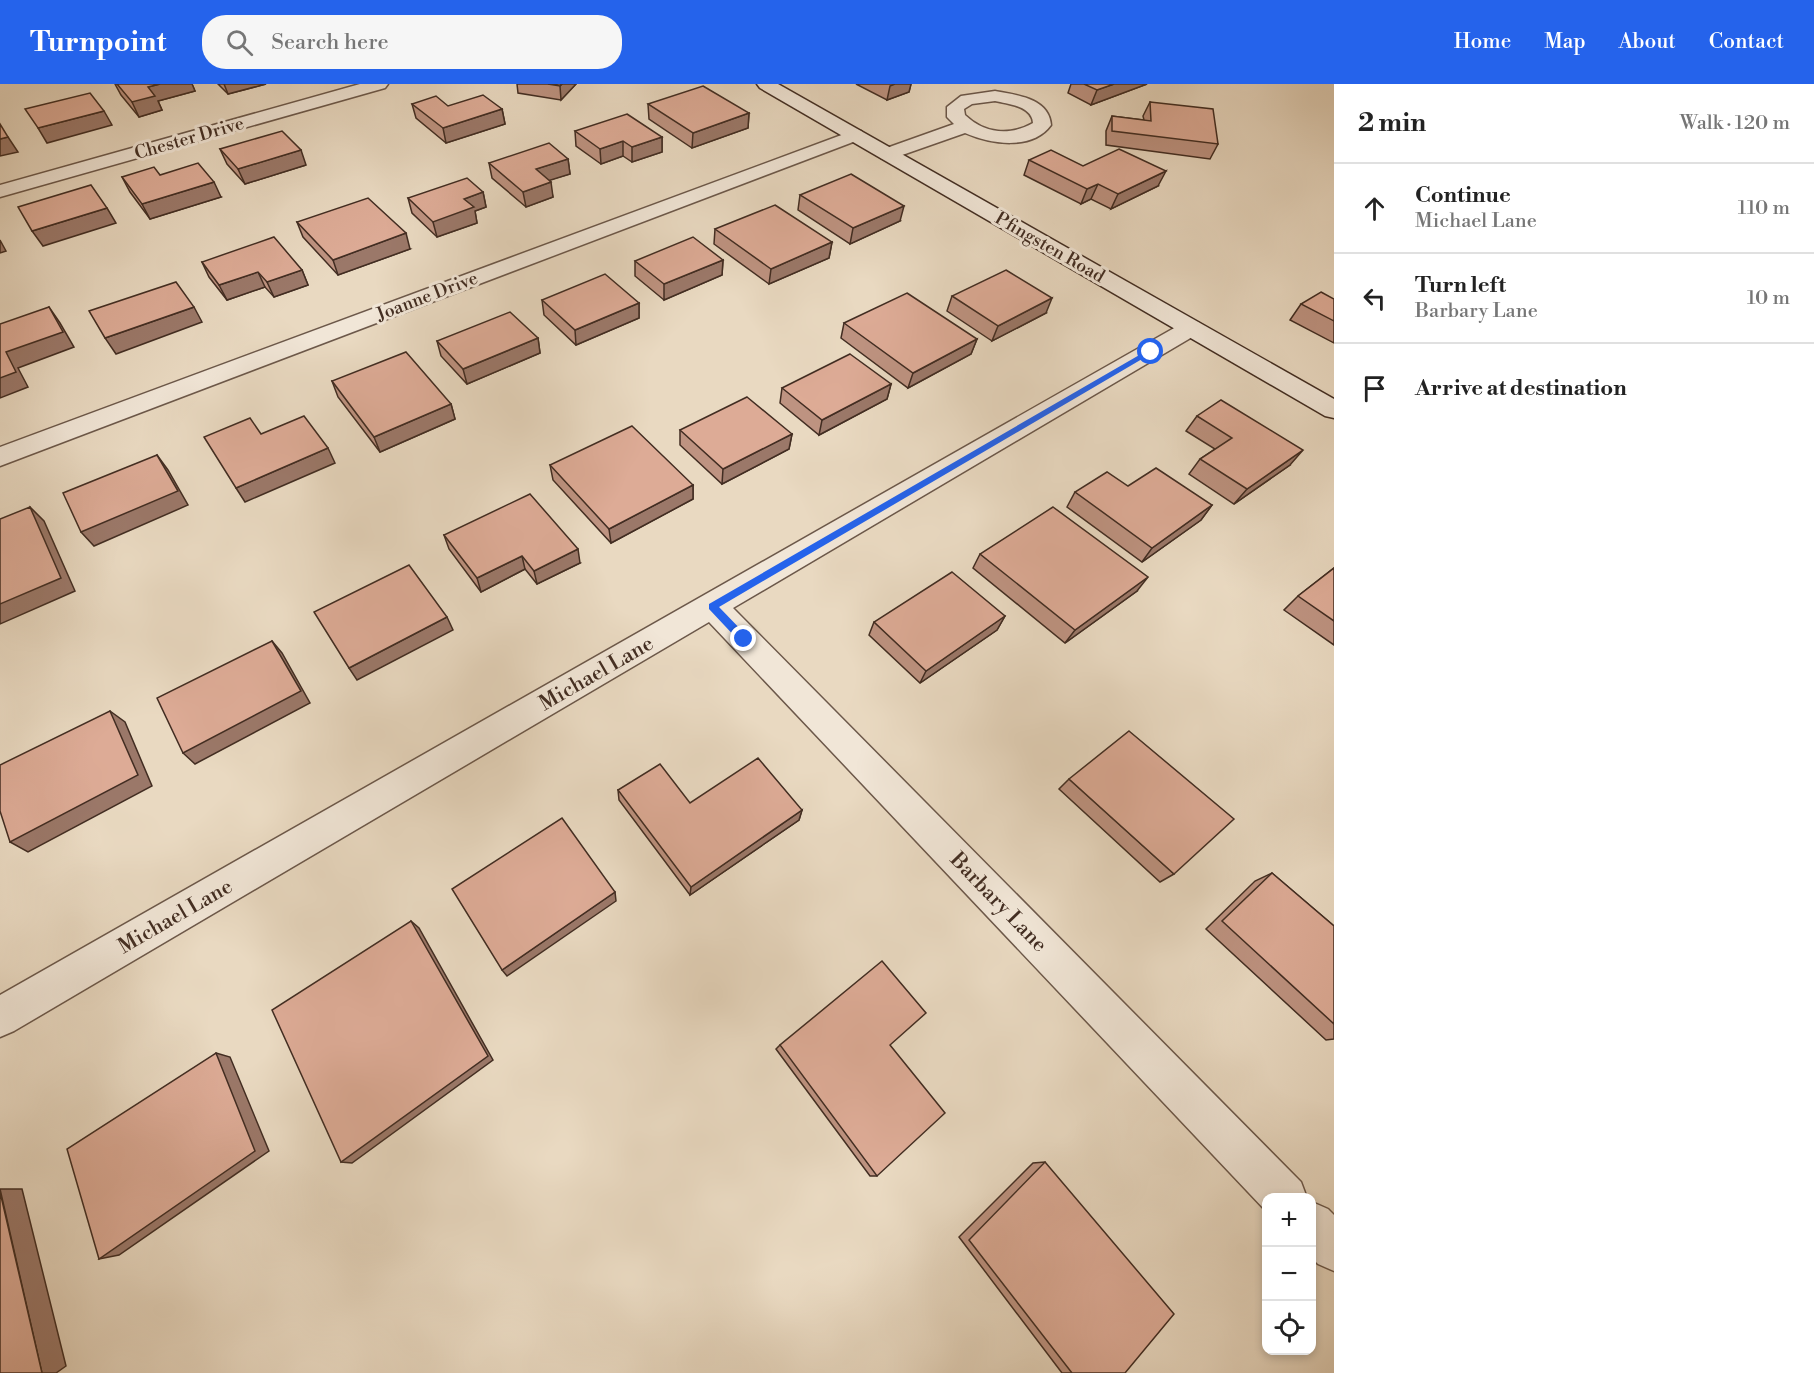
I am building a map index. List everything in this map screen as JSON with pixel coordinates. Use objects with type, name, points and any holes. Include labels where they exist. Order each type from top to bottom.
[{"type":"street","name":"Chester Drive","points":[[0,191],[379,84]]},
{"type":"street","name":"Pfingsten Road","points":[[766,84],[1334,410]]},
{"type":"street","points":[[888,154],[964,127]]},
{"type":"street","name":"Joanne Drive","points":[[0,457],[855,135]]},
{"type":"street","name":"Michael Lane","points":[[0,1017],[1191,328]]},
{"type":"street","name":"Barbary Lane","points":[[712,606],[1281,1193]]},
{"type":"street","points":[[1316,1230],[1334,1248]]},
{"type":"building","points":[[117,84],[160,84],[148,87],[155,96],[132,102]]},
{"type":"building","points":[[1084,84],[1114,84],[1097,90]]},
{"type":"building","points":[[703,86],[749,113],[693,133],[648,104]]},
{"type":"building","points":[[90,93],[104,111],[38,128],[25,109]]},
{"type":"building","points":[[483,95],[502,109],[443,128],[412,104],[436,96],[448,106]]},
{"type":"building","points":[[1150,102],[1213,109],[1218,144],[1112,131],[1112,116],[1151,121]]},
{"type":"building","points":[[627,114],[662,137],[632,147],[623,141],[600,149],[575,131]]},
{"type":"building","points":[[0,124],[8,137],[0,139]]},
{"type":"building","points":[[282,131],[301,150],[238,169],[220,149]]},
{"type":"building","points":[[549,143],[568,159],[536,169],[551,182],[523,192],[489,163]]},
{"type":"building","points":[[1119,149],[1166,171],[1118,194],[1098,184],[1087,189],[1029,160],[1051,150],[1083,166]]},
{"type":"building","points":[[198,163],[214,182],[142,204],[122,177],[154,167],[160,175]]},
{"type":"building","points":[[851,174],[904,206],[853,228],[800,195]]},
{"type":"building","points":[[467,178],[483,192],[464,199],[474,207],[433,222],[408,198]]},
{"type":"building","points":[[91,185],[107,208],[32,231],[18,207]]},
{"type":"building","points":[[368,198],[406,233],[333,260],[297,222]]},
{"type":"building","points":[[775,205],[832,242],[771,269],[715,229]]},
{"type":"building","points":[[274,237],[302,270],[267,282],[258,272],[219,285],[202,262]]},
{"type":"building","points":[[693,237],[723,260],[664,284],[635,261]]},
{"type":"building","points":[[1006,270],[1052,298],[998,326],[952,296]]},
{"type":"building","points":[[605,274],[639,303],[575,330],[542,300]]},
{"type":"building","points":[[176,282],[194,307],[105,338],[89,311]]},
{"type":"building","points":[[1321,292],[1334,299],[1334,321],[1301,304]]},
{"type":"building","points":[[907,293],[977,339],[913,373],[844,323]]},
{"type":"building","points":[[49,307],[63,332],[6,352],[16,372],[0,378],[0,324]]},
{"type":"building","points":[[510,312],[538,338],[463,369],[437,341]]},
{"type":"building","points":[[406,352],[451,404],[374,437],[332,381]]},
{"type":"building","points":[[850,354],[891,384],[822,420],[782,388]]},
{"type":"building","points":[[747,397],[792,434],[723,469],[680,430]]},
{"type":"building","points":[[1221,400],[1303,450],[1247,489],[1200,459],[1232,438],[1197,416]]},
{"type":"building","points":[[304,416],[328,448],[236,488],[204,437],[250,418],[261,434]]},
{"type":"building","points":[[632,426],[693,485],[609,529],[550,465]]},
{"type":"building","points":[[157,455],[178,491],[81,532],[63,493]]},
{"type":"building","points":[[1156,468],[1212,505],[1152,548],[1075,492],[1107,472],[1128,486]]},
{"type":"building","points":[[530,494],[578,549],[534,571],[522,556],[477,578],[444,535]]},
{"type":"building","points":[[30,507],[61,578],[0,604],[0,519]]},
{"type":"building","points":[[1053,507],[1148,577],[1075,630],[980,554]]},
{"type":"building","points":[[409,565],[447,617],[349,668],[314,612]]},
{"type":"building","points":[[1334,568],[1334,621],[1298,596]]},
{"type":"building","points":[[952,572],[1005,616],[926,671],[874,622]]},
{"type":"building","points":[[272,641],[301,691],[183,753],[157,698]]},
{"type":"building","points":[[110,711],[138,775],[10,842],[0,811],[0,765]]},
{"type":"building","points":[[1129,731],[1234,819],[1174,874],[1069,779]]},
{"type":"building","points":[[758,758],[802,810],[691,887],[618,790],[660,764],[690,803]]},
{"type":"building","points":[[562,818],[615,892],[502,970],[452,889]]},
{"type":"building","points":[[1272,873],[1334,926],[1334,1024],[1222,921]]},
{"type":"building","points":[[411,921],[488,1056],[341,1162],[272,1010]]},
{"type":"building","points":[[882,961],[926,1013],[890,1045],[945,1113],[877,1176],[780,1045]]},
{"type":"building","points":[[216,1053],[255,1151],[99,1259],[67,1149]]},
{"type":"building","points":[[1045,1162],[1174,1314],[1125,1373],[1072,1373],[969,1240]]},
{"type":"building","points":[[0,1192],[42,1373],[0,1373]]},
{"type":"route","points":[[744,639],[712,606],[1151,352]]}]
